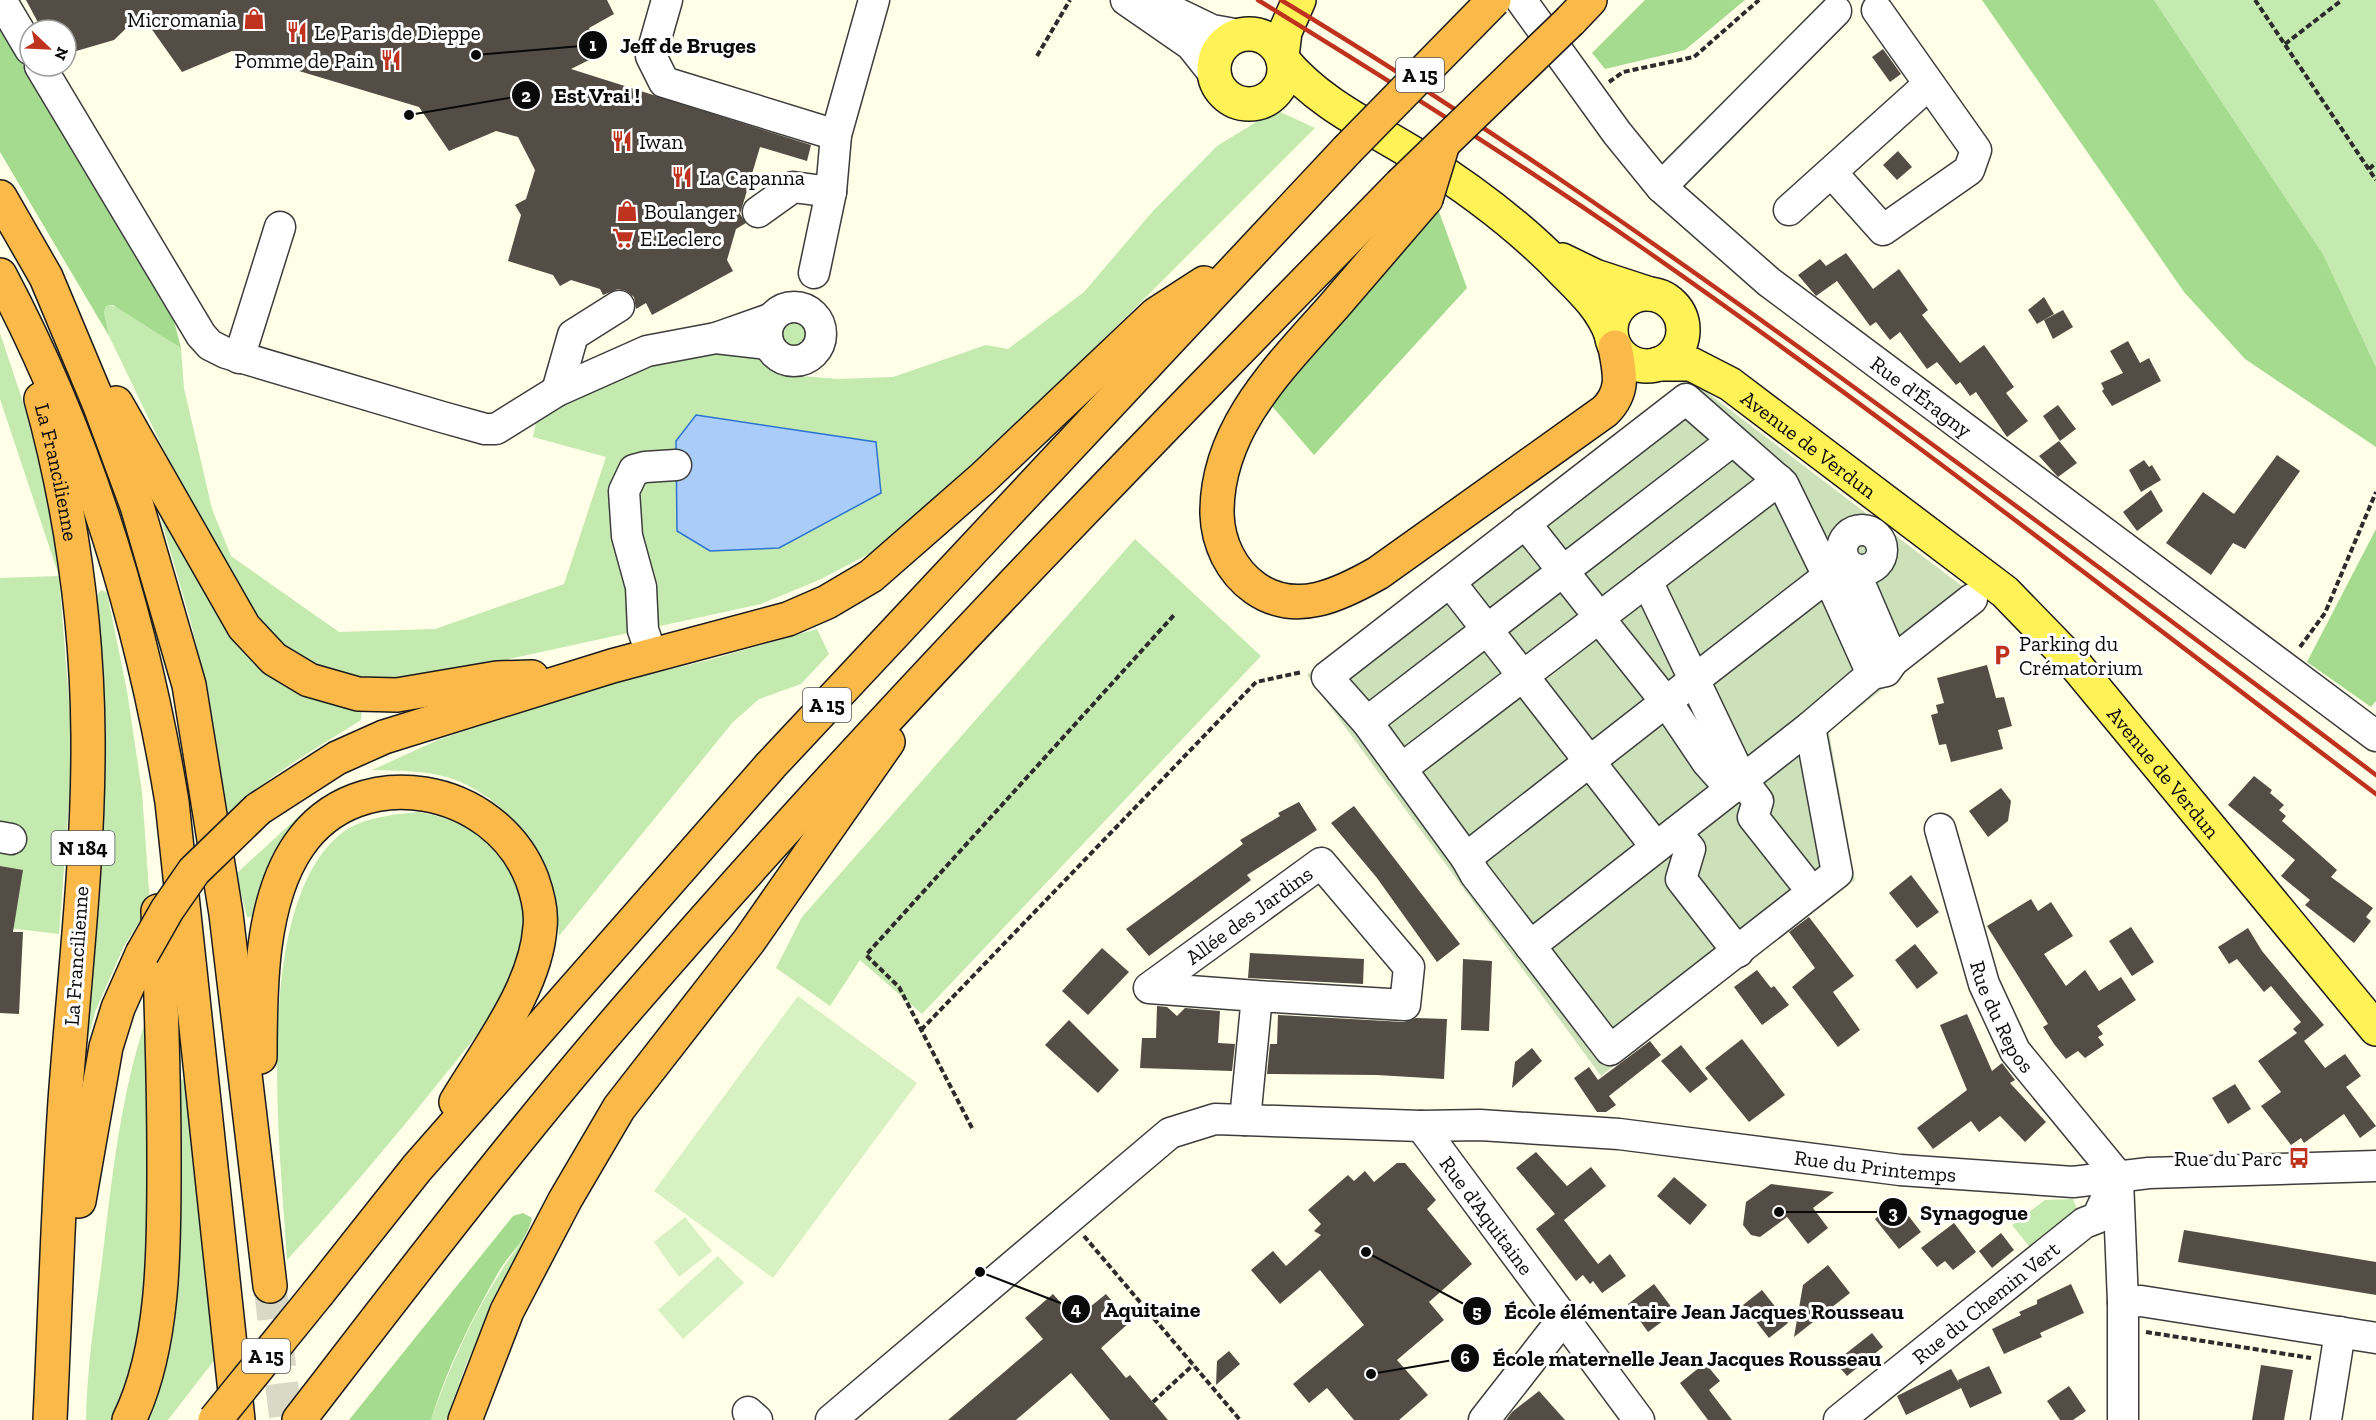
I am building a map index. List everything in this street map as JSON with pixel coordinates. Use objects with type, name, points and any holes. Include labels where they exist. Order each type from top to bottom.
[{"type":"highway","name":"A 15","points":[[215,1420],[417,1168],[771,765],[1248,254],[1354,137],[1494,0]]},
{"type":"highway","name":"A 15","points":[[299,1420],[467,1204],[628,1006],[811,800],[1161,429],[1413,192],[1443,142],[1580,10]]},
{"type":"highway","points":[[1413,192],[1275,374],[1235,433],[1223,460],[1218,485],[1217,524],[1229,560],[1239,574],[1256,588],[1290,601],[1308,602],[1344,592],[1378,573],[1605,411],[1617,397],[1621,385],[1613,340]]},
{"type":"highway","points":[[0,197],[244,627],[274,659],[309,680],[358,694],[397,695],[497,678],[582,676]]},
{"type":"highway","points":[[51,1420],[84,1167],[106,1047],[118,1008],[142,954],[167,910],[194,871],[258,809],[337,758],[384,737],[582,676],[788,619],[828,602],[871,576],[983,478],[1156,314],[1248,254]]},
{"type":"highway","points":[[0,275],[36,342],[83,455],[158,718],[171,802],[238,1420]]},
{"type":"highway","points":[[46,277],[100,406],[137,506],[189,685],[205,772],[226,914],[270,1286],[260,1082],[260,1004],[263,967],[276,900],[285,871],[300,844],[322,821],[348,805],[391,793],[419,793],[450,799],[492,823],[525,861],[537,893],[541,926],[535,959],[519,997],[417,1168]]},
{"type":"highway","name":"La Francilienne","points":[[0,287],[35,380],[56,454],[75,560],[86,671],[86,800],[65,1103],[51,1420]]},
{"type":"highway","points":[[129,1420],[154,1341],[164,1242],[164,1087],[155,782],[134,628]]},
{"type":"highway","points":[[465,1420],[507,1311],[565,1200],[620,1108],[749,941],[956,645]]},
{"type":"highway","points":[[205,772],[208,935],[223,1134],[258,1420]]},
{"type":"main road","points":[[1279,0],[1263,23],[1221,48],[1216,58],[1214,74],[1219,88],[1230,99],[1245,105],[1290,103],[1354,137],[1421,158],[1543,250],[1587,296],[1605,320],[1613,340],[1630,362],[1644,366],[1658,364],[1670,357],[1679,346],[1683,333],[1681,318],[1669,301],[1595,276],[1543,250]]},
{"type":"main road","points":[[1260,103],[1270,98],[1281,86],[1285,71],[1282,58],[1285,32],[1299,0]]},
{"type":"main road","points":[[1242,35],[1267,39],[1354,137]]},
{"type":"main road","points":[[1613,340],[1612,320],[1618,307],[1636,295],[1650,294]]},
{"type":"main road","name":"Avenue de Verdun","points":[[1681,318],[1699,346],[1730,384]]},
{"type":"main road","name":"Avenue de Verdun","points":[[1658,364],[1691,364],[1730,384],[2006,592],[2074,663],[2376,1029]]},
{"type":"street","points":[[1,0],[18,29]]},
{"type":"street","points":[[667,0],[651,56],[664,82],[836,135]]},
{"type":"street","points":[[814,273],[776,323],[772,352],[787,361],[805,360],[818,347],[821,331],[814,273],[831,192],[836,135],[874,0]]},
{"type":"street","points":[[1126,0],[1191,45],[1214,74]]},
{"type":"street","points":[[1151,0],[1212,30],[1242,35]]},
{"type":"street","name":"Rue d'Éragny","points":[[1521,0],[1617,133],[1661,187],[1807,312],[2376,736]]},
{"type":"street","points":[[1661,187],[1833,6],[1852,20],[1870,16],[1880,5],[1929,84],[1976,150],[1969,170],[1883,230],[1832,173]]},
{"type":"street","points":[[47,78],[201,335],[210,345],[240,358],[485,429],[496,429],[557,391],[647,351],[716,338],[776,323],[807,310],[819,323]]},
{"type":"street","points":[[1789,210],[1929,84]]},
{"type":"street","points":[[758,212],[793,187],[831,192]]},
{"type":"street","points":[[240,358],[280,227]]},
{"type":"street","points":[[557,391],[573,335],[619,306]]},
{"type":"street","points":[[1810,727],[1837,873],[1610,1050],[1475,874],[1466,858],[1367,722],[1327,677],[1686,399],[1783,484],[1841,573],[1858,584],[1883,667]]},
{"type":"street","points":[[1367,722],[1732,441]]},
{"type":"street","points":[[652,656],[643,630],[641,587],[627,536],[624,491],[634,470],[645,466],[676,465]]},
{"type":"street","points":[[1401,769],[1523,676],[1594,611],[1647,581],[1779,480]]},
{"type":"street","points":[[1466,858],[1694,680],[1841,573],[1870,570],[1881,559],[1881,542],[1876,537],[1895,509]]},
{"type":"street","points":[[1525,523],[1666,703],[1707,762],[1758,801],[1753,816],[1802,879]]},
{"type":"street","points":[[1647,581],[1694,680],[1736,784]]},
{"type":"street","points":[[1450,582],[1589,762],[1666,839],[1690,849],[1680,879],[1738,952]]},
{"type":"street","points":[[1530,946],[1972,599]]},
{"type":"street","name":"Rue du Repos","points":[[1940,829],[1984,984],[2015,1051],[2117,1175]]},
{"type":"street","name":"Allée des Jardins","points":[[1321,863],[1409,967],[1405,1005],[1257,996],[1149,988],[1321,863]]},
{"type":"street","points":[[1245,1120],[1257,996]]},
{"type":"street","name":"Rue du Printemps","points":[[1070,1220],[1170,1133],[1215,1119],[1374,1125],[1480,1125],[1619,1134],[1900,1170],[2062,1181],[2117,1175],[2376,1166]]},
{"type":"street","name":"Rue d'Aquitaine","points":[[1421,1126],[1639,1420]]},
{"type":"street","points":[[2117,1175],[2123,1302],[2124,1420]]},
{"type":"street","name":"Rue du Chemin Vert","points":[[1839,1420],[2084,1223],[2097,1218],[2117,1175]]},
{"type":"street","points":[[831,1420],[1070,1220]]},
{"type":"street","points":[[2123,1302],[2141,1301],[2376,1338]]},
{"type":"street","points":[[1484,1420],[1563,1319]]},
{"type":"street","points":[[2326,1420],[2340,1332]]},
{"type":"path","points":[[1036,56],[1070,0]]},
{"type":"path","points":[[1607,83],[1623,72],[1694,57],[1759,0]]},
{"type":"path","points":[[2255,0],[2376,180]]},
{"type":"path","points":[[2285,44],[2342,0]]},
{"type":"path","points":[[2368,169],[2376,163]]},
{"type":"path","points":[[2285,666],[2325,613],[2376,492]]},
{"type":"path","points":[[972,1128],[899,987],[866,955],[1174,615]]},
{"type":"path","points":[[921,1030],[1256,682],[1308,671]]},
{"type":"path","points":[[1070,1220],[1240,1420]]},
{"type":"path","points":[[1153,1402],[1193,1365]]},
{"type":"green space","points":[[1645,0],[1745,0],[1685,50],[1605,69],[1592,53]]},
{"type":"green space","points":[[1982,0],[2154,0],[2323,254],[2376,367],[2376,447],[2245,359],[2184,292]]},
{"type":"green space","points":[[2154,0],[2376,0],[2376,367],[2323,254]]},
{"type":"green space","points":[[0,23],[18,54],[18,78],[32,78],[174,321],[181,348],[113,305],[106,306],[104,312],[109,336],[0,152]]},
{"type":"green space","points":[[1276,110],[1315,128],[959,484],[884,546],[819,580],[761,604],[432,676],[392,679],[337,672],[302,657],[275,638],[254,612],[213,544],[182,485],[109,336],[104,312],[106,306],[114,306],[134,315],[181,348],[184,388],[212,509],[231,556],[339,632],[435,629],[564,584],[606,457],[533,437],[536,423],[605,382],[674,356],[727,352],[750,356],[789,375],[839,379],[893,377],[986,345],[1008,349],[1084,292],[1153,211],[1217,146]]},
{"type":"green space","points":[[1438,209],[1467,288],[1314,455],[1271,405]]},
{"type":"green space","points":[[793,319],[804,323],[808,334],[804,345],[793,349],[782,345],[778,334],[782,323]]},
{"type":"green space","points":[[0,333],[29,420],[50,512],[59,576],[0,399]]},
{"type":"green space","points":[[1688,378],[1987,605],[1829,732],[1855,880],[1601,1076],[1307,675]]},
{"type":"green space","points":[[156,502],[227,625],[362,709],[361,720],[275,775],[228,814],[208,694],[190,619]]},
{"type":"green space","points":[[2376,529],[2376,701],[2371,707],[2307,662]]},
{"type":"green space","points":[[1135,539],[1261,656],[922,1014],[860,960],[830,1006],[776,968],[802,917]]},
{"type":"green space","points":[[59,576],[73,751],[59,934],[0,927],[0,578]]},
{"type":"green space","points":[[102,590],[107,593],[127,691],[142,792],[150,905],[124,946],[95,1012],[83,1059],[96,602]]},
{"type":"green space","points":[[817,629],[829,654],[801,684],[759,699],[733,722],[559,936],[557,908],[551,881],[544,865],[536,848],[525,833],[498,806],[467,785],[441,775],[372,770],[438,740],[587,689],[709,660]]},
{"type":"green space","points":[[310,806],[313,807],[255,917],[247,917],[236,874]]},
{"type":"green space","points":[[419,812],[460,824],[484,838],[503,858],[514,881],[523,915],[524,938],[520,960],[506,992],[476,1036],[386,1147],[287,1260],[280,1160],[278,1038],[282,977],[292,921],[310,873],[337,837],[365,821]]},
{"type":"green space","points":[[798,996],[917,1083],[773,1278],[654,1191]]},
{"type":"green space","points":[[150,1008],[145,1300],[136,1353],[115,1420],[86,1420],[92,1341],[119,1133],[132,1069]]},
{"type":"green space","points":[[182,1079],[187,1084],[219,1354],[168,1420],[143,1420],[176,1083]]},
{"type":"green space","points":[[2073,1199],[2079,1214],[2033,1251],[2012,1225],[2045,1200]]},
{"type":"green space","points":[[523,1213],[532,1218],[530,1226],[502,1266],[469,1326],[444,1382],[431,1420],[349,1420],[513,1216]]},
{"type":"green space","points":[[685,1217],[712,1251],[679,1277],[654,1242]]},
{"type":"green space","points":[[528,1233],[467,1362],[446,1420],[431,1420],[472,1322],[484,1299]]},
{"type":"green space","points":[[718,1256],[744,1283],[683,1339],[658,1310]]},
{"type":"water","points":[[696,415],[876,442],[881,493],[779,548],[710,551],[677,531],[676,441]]},
{"type":"building","points":[[26,0],[607,0],[614,14],[589,28],[603,53],[571,69],[811,145],[807,161],[760,147],[740,214],[746,223],[736,229],[727,260],[733,271],[652,315],[646,303],[636,309],[634,297],[626,291],[618,289],[603,295],[600,289],[571,280],[560,286],[553,275],[508,261],[521,215],[515,205],[526,199],[535,170],[518,137],[496,131],[449,151],[419,107],[232,51],[182,72],[141,14],[114,40],[78,50],[78,18],[36,18]]},
{"type":"building","points":[[1883,49],[1901,74],[1890,82],[1872,57]]},
{"type":"building","points":[[1898,151],[1912,167],[1897,180],[1883,165]]},
{"type":"building","points":[[1846,253],[1873,289],[1899,269],[1928,310],[1922,315],[1960,363],[1984,345],[2014,387],[2006,393],[2028,421],[2007,437],[1976,392],[1970,396],[1960,382],[1956,385],[1937,362],[1927,369],[1900,332],[1890,340],[1876,322],[1870,326],[1837,281],[1816,296],[1798,275],[1820,259],[1826,266]]},
{"type":"building","points":[[2044,297],[2054,314],[2037,324],[2028,310]]},
{"type":"building","points":[[2063,310],[2073,327],[2053,339],[2044,320]]},
{"type":"building","points":[[2128,341],[2140,363],[2149,358],[2161,381],[2112,406],[2102,391],[2104,389],[2101,383],[2123,373],[2110,351]]},
{"type":"building","points":[[2058,405],[2076,429],[2060,441],[2043,416]]},
{"type":"building","points":[[2059,441],[2077,463],[2058,477],[2039,456]]},
{"type":"building","points":[[2277,455],[2300,471],[2245,549],[2233,543],[2211,575],[2166,543],[2203,492],[2234,514]]},
{"type":"building","points":[[2144,460],[2149,467],[2152,465],[2161,480],[2141,492],[2129,470]]},
{"type":"building","points":[[2151,490],[2163,511],[2137,531],[2123,512]]},
{"type":"building","points":[[1987,665],[1996,698],[2004,697],[2012,726],[1998,730],[2003,749],[1951,762],[1946,744],[1939,745],[1931,715],[1938,713],[1936,705],[1944,703],[1937,678]]},
{"type":"building","points":[[2254,776],[2272,790],[2270,793],[2284,805],[2279,810],[2286,816],[2282,821],[2337,870],[2331,877],[2373,908],[2366,917],[2371,921],[2354,943],[2305,905],[2310,900],[2281,876],[2295,860],[2228,805]]},
{"type":"building","points":[[2001,788],[2011,801],[2008,821],[1988,837],[1969,811]]},
{"type":"building","points":[[1299,802],[1317,830],[1247,875],[1251,880],[1149,956],[1126,929],[1243,844],[1240,840],[1280,816],[1278,813]]},
{"type":"building","points":[[1354,806],[1460,944],[1437,962],[1377,878],[1331,823]]},
{"type":"building","points":[[0,866],[23,870],[13,932],[23,932],[19,1014],[0,1013]]},
{"type":"building","points":[[1911,875],[1939,912],[1917,928],[1889,893]]},
{"type":"building","points":[[2031,899],[2038,911],[2051,902],[2073,936],[2044,954],[2066,986],[2085,970],[2099,991],[2121,977],[2136,1000],[2097,1026],[2103,1034],[2098,1037],[2104,1045],[2085,1058],[2078,1051],[2066,1059],[2054,1044],[2043,1027],[2048,1024],[1987,926]]},
{"type":"building","points":[[1809,917],[1854,976],[1833,992],[1860,1030],[1838,1047],[1792,987],[1815,968],[1789,932]]},
{"type":"building","points":[[2131,927],[2154,962],[2132,976],[2109,941]]},
{"type":"building","points":[[2248,928],[2262,951],[2324,1025],[2304,1041],[2325,1068],[2345,1054],[2361,1076],[2346,1087],[2376,1126],[2360,1138],[2344,1114],[2304,1143],[2301,1138],[2291,1145],[2261,1106],[2281,1092],[2258,1061],[2297,1033],[2293,1029],[2301,1022],[2271,986],[2264,992],[2237,959],[2229,964],[2218,947]]},
{"type":"building","points":[[1915,944],[1938,973],[1917,989],[1895,960]]},
{"type":"building","points":[[1102,948],[1129,972],[1088,1015],[1062,991]]},
{"type":"building","points":[[1250,953],[1364,959],[1363,984],[1248,978]]},
{"type":"building","points":[[1463,959],[1492,961],[1489,1031],[1461,1030]]},
{"type":"building","points":[[1757,970],[1771,988],[1774,986],[1789,1005],[1762,1025],[1734,987]]},
{"type":"building","points":[[1157,1006],[1167,1007],[1177,1016],[1185,1008],[1220,1011],[1218,1043],[1235,1044],[1232,1071],[1140,1068],[1142,1038],[1156,1038]]},
{"type":"building","points":[[1967,1014],[1992,1071],[2002,1063],[2015,1080],[2010,1083],[2046,1122],[2025,1142],[2000,1116],[1979,1132],[1971,1121],[1933,1149],[1917,1128],[1967,1090],[1940,1025]]},
{"type":"building","points":[[1278,1015],[1404,1022],[1416,1018],[1447,1019],[1444,1079],[1377,1075],[1267,1074],[1270,1044],[1277,1044]]},
{"type":"building","points":[[1069,1020],[1119,1070],[1098,1093],[1045,1045]]},
{"type":"building","points":[[1742,1039],[1785,1095],[1749,1122],[1705,1068]]},
{"type":"building","points":[[1650,1041],[1661,1055],[1609,1096],[1616,1105],[1606,1112],[1597,1112],[1574,1078],[1589,1067],[1598,1080]]},
{"type":"building","points":[[1681,1045],[1708,1079],[1690,1093],[1661,1061]]},
{"type":"building","points":[[1532,1048],[1542,1061],[1512,1088],[1515,1062]]},
{"type":"building","points":[[2235,1084],[2251,1109],[2228,1124],[2212,1098]]},
{"type":"building","points":[[1536,1152],[1567,1186],[1591,1167],[1606,1186],[1564,1220],[1598,1264],[1610,1254],[1626,1276],[1602,1293],[1593,1281],[1590,1284],[1583,1275],[1576,1281],[1536,1229],[1555,1214],[1516,1168]]},
{"type":"building","points":[[1397,1163],[1405,1163],[1436,1200],[1427,1209],[1472,1264],[1429,1302],[1444,1320],[1397,1360],[1428,1395],[1399,1420],[1354,1420],[1327,1388],[1309,1403],[1293,1384],[1364,1325],[1320,1270],[1280,1304],[1251,1270],[1273,1251],[1286,1266],[1321,1235],[1314,1231],[1321,1224],[1308,1210],[1348,1175],[1354,1181],[1365,1171],[1374,1182]]},
{"type":"building","points":[[1674,1177],[1707,1205],[1690,1225],[1657,1196]]},
{"type":"building","points":[[1771,1184],[1834,1192],[1813,1208],[1828,1228],[1808,1244],[1787,1217],[1760,1237],[1751,1235],[1743,1225],[1746,1202]]},
{"type":"building","points":[[1897,1201],[1921,1232],[1899,1249],[1875,1219]]},
{"type":"building","points":[[1954,1223],[1976,1252],[1953,1270],[1945,1261],[1937,1267],[1921,1248]]},
{"type":"building","points":[[2184,1230],[2376,1262],[2376,1295],[2178,1262]]},
{"type":"building","points":[[2001,1233],[2014,1250],[1992,1268],[1979,1251]]},
{"type":"building","points":[[1828,1265],[1850,1293],[1794,1337],[1803,1285]]},
{"type":"building","points":[[1654,1284],[1675,1312],[1648,1332],[1628,1304]]},
{"type":"building","points":[[2071,1284],[2084,1313],[2040,1333],[2042,1337],[2004,1354],[1992,1329],[2021,1315],[2019,1312],[2037,1304],[2037,1300]]},
{"type":"building","points":[[1762,1290],[1788,1323],[1769,1338],[1743,1305]]},
{"type":"building","points":[[1053,1294],[1075,1319],[1106,1294],[1130,1322],[1101,1348],[1126,1378],[1130,1375],[1168,1420],[1110,1420],[1071,1373],[1016,1420],[948,1420],[1043,1339],[1025,1318]]},
{"type":"building","points":[[1872,1333],[1883,1347],[1847,1376],[1835,1362]]},
{"type":"building","points":[[1229,1351],[1240,1364],[1216,1385],[1217,1361]]},
{"type":"building","points":[[1705,1363],[1720,1381],[1709,1390],[1732,1420],[1708,1420],[1680,1383]]},
{"type":"building","points":[[2261,1365],[2293,1370],[2284,1420],[2252,1420]]},
{"type":"building","points":[[1989,1366],[2002,1393],[1970,1408],[1961,1388],[1906,1415],[1897,1396],[1951,1369],[1959,1383],[1958,1380]]},
{"type":"building","points":[[2069,1386],[2086,1411],[2073,1420],[2060,1420],[2047,1401]]},
{"type":"building","points":[[1539,1391],[1565,1420],[1506,1420],[1512,1412]]},
{"type":"tunnel","points":[[270,1286],[286,1420]]},
{"type":"railway","points":[[1258,0],[1499,151],[1734,313],[2011,517],[2376,794]]},
{"type":"railway","points":[[1281,0],[1495,135],[1703,279],[2042,525],[2376,775]]},
{"type":"place","name":"Micromania","points":[[254,19]]},
{"type":"place","name":"Le Paris de Dieppe","points":[[297,32]]},
{"type":"place","name":"Jeff de Bruges","points":[[476,55]]},
{"type":"place","name":"Pomme de Pain","points":[[391,60]]},
{"type":"place","name":"Est Vrai !","points":[[409,115]]},
{"type":"place","name":"Iwan","points":[[622,141]]},
{"type":"place","name":"La Capanna","points":[[682,177]]},
{"type":"place","name":"Boulanger","points":[[627,211]]},
{"type":"place","name":"E.Leclerc","points":[[623,238]]},
{"type":"place","name":"Parking du Crématorium","points":[[2002,655]]},
{"type":"place","name":"Rue du Parc","points":[[2299,1158]]},
{"type":"place","name":"Synagogue","points":[[1779,1212]]},
{"type":"place","name":"École élémentaire Jean Jacques Rousseau","points":[[1366,1252]]},
{"type":"place","name":"Aquitaine","points":[[980,1272]]},
{"type":"place","name":"École maternelle Jean Jacques Rousseau","points":[[1371,1374]]}]
